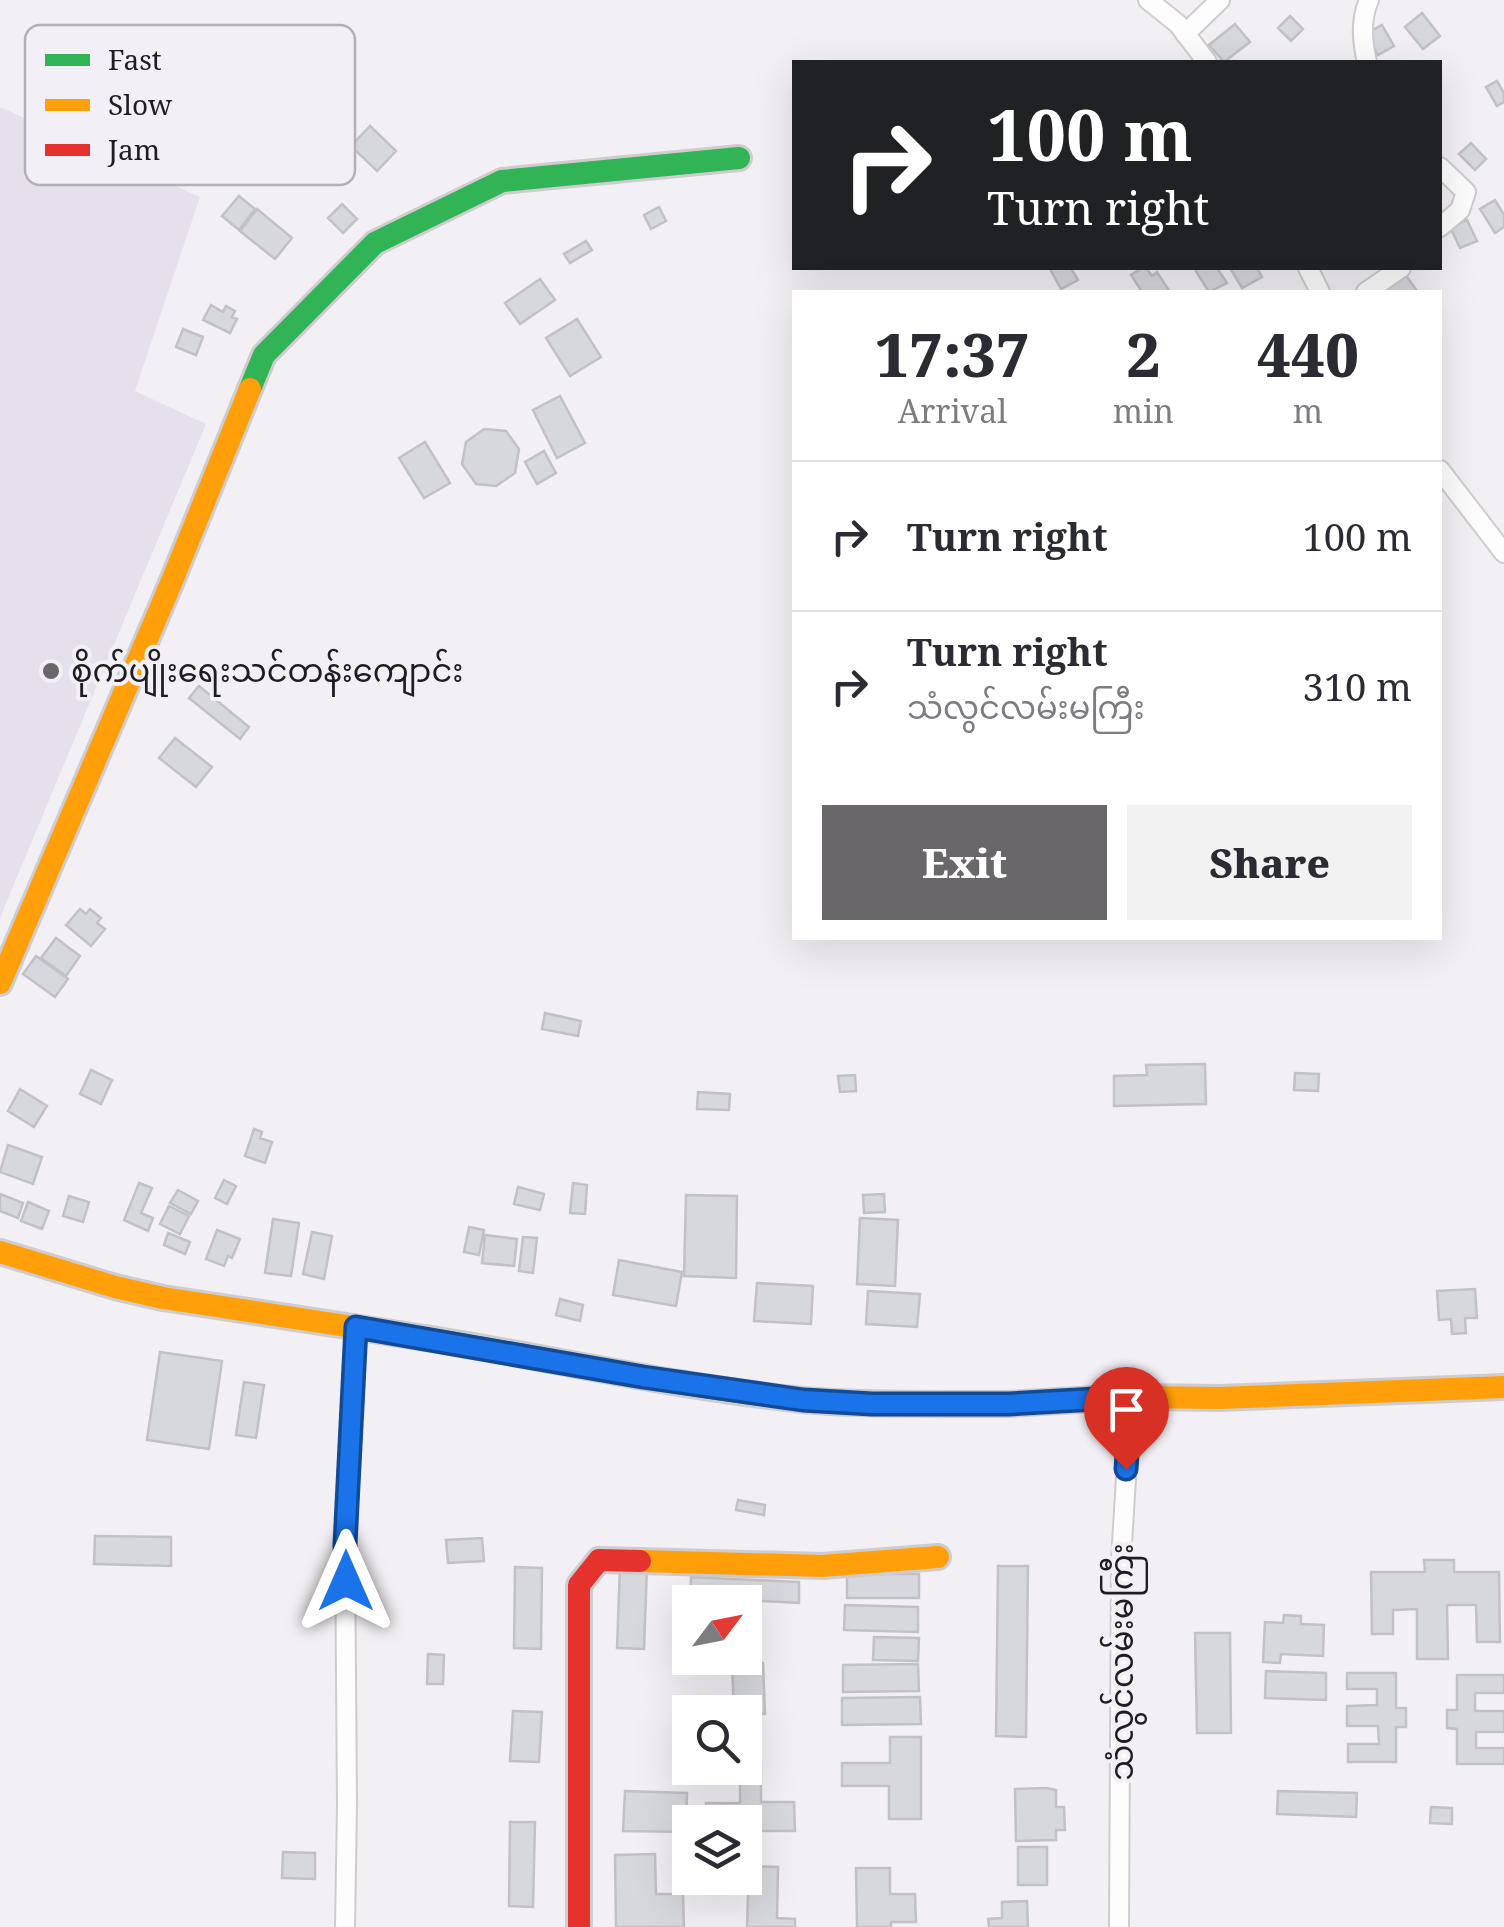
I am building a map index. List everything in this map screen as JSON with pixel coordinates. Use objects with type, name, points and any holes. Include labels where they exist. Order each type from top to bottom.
[{"type":"main road","points":[[0,984],[264,355],[375,242],[502,181],[739,158]]},
{"type":"main road","points":[[0,1252],[162,1298],[803,1400],[1009,1404],[1504,1387]]},
{"type":"main road","points":[[580,1927],[579,1585],[600,1560],[822,1566],[938,1557]]},
{"type":"street","points":[[1148,0],[1178,24],[1206,60]]},
{"type":"street","points":[[1186,34],[1220,0]]},
{"type":"street","points":[[1367,60],[1362,39],[1369,0]]},
{"type":"street","points":[[1442,169],[1466,192],[1460,210],[1442,226]]},
{"type":"street","points":[[1369,290],[1397,270]]},
{"type":"street","points":[[1442,473],[1504,554]]},
{"type":"street","points":[[345,1927],[345,1544],[356,1327]]},
{"type":"street","name":"သံလွင်လမ်းမကြီး","points":[[1119,1927],[1121,1560],[1131,1397]]},
{"type":"shaded area","name":"စိုက်ပျိုးရေးသင်တန်းကျောင်း","points":[[0,107],[25,118],[25,185],[173,185],[200,197],[135,391],[206,424],[0,918]]},
{"type":"building","points":[[1422,13],[1440,36],[1423,49],[1405,27]]},
{"type":"building","points":[[1290,16],[1303,29],[1291,41],[1278,28]]},
{"type":"building","points":[[1235,24],[1250,42],[1227,60],[1209,45]]},
{"type":"building","points":[[1382,25],[1394,46],[1378,55],[1366,34]]},
{"type":"building","points":[[1497,81],[1504,102],[1497,106],[1486,87]]},
{"type":"building","points":[[370,126],[396,151],[377,171],[355,150],[355,142]]},
{"type":"building","points":[[1471,143],[1486,159],[1475,170],[1459,154]]},
{"type":"building","points":[[239,196],[255,209],[239,230],[222,216]]},
{"type":"building","points":[[1495,200],[1504,215],[1504,227],[1495,233],[1480,209]]},
{"type":"building","points":[[342,204],[357,219],[343,233],[328,218]]},
{"type":"building","points":[[659,207],[666,221],[651,229],[644,215]]},
{"type":"building","points":[[257,209],[292,238],[275,259],[240,231]]},
{"type":"building","points":[[1467,220],[1477,241],[1460,248],[1450,227]]},
{"type":"building","points":[[586,241],[592,250],[570,263],[564,254]]},
{"type":"building","points":[[1051,270],[1072,270],[1078,280],[1061,289]]},
{"type":"building","points":[[1139,270],[1148,270],[1152,276],[1157,272],[1169,290],[1141,290],[1131,275]]},
{"type":"building","points":[[1195,270],[1218,270],[1227,283],[1208,290]]},
{"type":"building","points":[[1231,270],[1258,270],[1262,277],[1242,288]]},
{"type":"building","points":[[1404,273],[1417,290],[1383,290]]},
{"type":"building","points":[[540,279],[555,300],[520,324],[505,303]]},
{"type":"building","points":[[211,305],[223,312],[226,306],[235,311],[232,317],[237,319],[230,333],[203,320]]},
{"type":"building","points":[[577,319],[601,357],[570,376],[546,338]]},
{"type":"building","points":[[183,329],[203,337],[196,355],[176,347]]},
{"type":"building","points":[[560,396],[585,443],[557,458],[533,410]]},
{"type":"building","points":[[484,429],[506,431],[519,449],[515,473],[496,486],[476,484],[462,464],[466,442]]},
{"type":"building","points":[[425,442],[450,483],[424,498],[399,458]]},
{"type":"building","points":[[544,451],[556,473],[537,484],[525,462]]},
{"type":"building","points":[[199,686],[249,727],[240,739],[189,698]]},
{"type":"building","points":[[175,738],[212,767],[196,787],[159,758]]},
{"type":"building","points":[[80,909],[86,914],[90,909],[101,918],[97,923],[105,929],[91,946],[66,925]]},
{"type":"building","points":[[56,938],[80,956],[66,976],[41,958]]},
{"type":"building","points":[[36,956],[68,979],[55,997],[23,974]]},
{"type":"building","points":[[545,1013],[581,1021],[578,1036],[542,1029]]},
{"type":"building","points":[[1205,1064],[1206,1104],[1114,1106],[1114,1076],[1147,1075],[1146,1065]]},
{"type":"building","points":[[91,1070],[112,1080],[101,1104],[80,1094]]},
{"type":"building","points":[[1295,1073],[1319,1074],[1318,1091],[1294,1090]]},
{"type":"building","points":[[855,1075],[856,1091],[840,1092],[838,1076]]},
{"type":"building","points":[[20,1089],[47,1106],[34,1127],[8,1111]]},
{"type":"building","points":[[698,1092],[730,1094],[729,1110],[697,1109]]},
{"type":"building","points":[[254,1129],[262,1132],[260,1138],[272,1142],[265,1163],[245,1156]]},
{"type":"building","points":[[8,1145],[42,1157],[33,1184],[0,1172]]},
{"type":"building","points":[[224,1180],[236,1186],[227,1204],[215,1198]]},
{"type":"building","points":[[139,1183],[152,1188],[141,1213],[153,1218],[148,1231],[124,1220]]},
{"type":"building","points":[[573,1183],[587,1185],[585,1214],[570,1213]]},
{"type":"building","points":[[518,1187],[544,1194],[540,1210],[514,1204]]},
{"type":"building","points":[[178,1190],[198,1201],[191,1214],[170,1203]]},
{"type":"building","points":[[0,1194],[23,1203],[18,1218],[0,1211]]},
{"type":"building","points":[[884,1194],[885,1212],[864,1213],[863,1195]]},
{"type":"building","points":[[686,1195],[737,1196],[736,1278],[684,1276]]},
{"type":"building","points":[[69,1196],[89,1202],[83,1222],[63,1216]]},
{"type":"building","points":[[28,1202],[49,1211],[42,1229],[21,1221]]},
{"type":"building","points":[[169,1206],[189,1216],[180,1234],[160,1224]]},
{"type":"building","points":[[860,1218],[898,1220],[895,1286],[857,1284]]},
{"type":"building","points":[[273,1219],[299,1223],[291,1276],[265,1273]]},
{"type":"building","points":[[469,1227],[484,1230],[479,1255],[464,1252]]},
{"type":"building","points":[[217,1230],[240,1239],[224,1266],[206,1259]]},
{"type":"building","points":[[312,1232],[332,1236],[324,1279],[303,1274]]},
{"type":"building","points":[[168,1233],[190,1242],[185,1254],[164,1245]]},
{"type":"building","points":[[485,1235],[517,1239],[514,1266],[482,1263]]},
{"type":"building","points":[[523,1237],[537,1238],[533,1273],[519,1271]]},
{"type":"building","points":[[619,1260],[682,1272],[676,1306],[613,1295]]},
{"type":"building","points":[[757,1283],[813,1286],[811,1324],[754,1321]]},
{"type":"building","points":[[1475,1289],[1477,1318],[1465,1318],[1466,1333],[1452,1334],[1451,1319],[1439,1320],[1437,1291]]},
{"type":"building","points":[[868,1291],[920,1294],[917,1327],[866,1324]]},
{"type":"building","points":[[560,1299],[583,1305],[580,1321],[556,1315]]},
{"type":"building","points":[[160,1352],[222,1361],[209,1449],[147,1440]]},
{"type":"building","points":[[244,1382],[264,1385],[256,1438],[236,1435]]},
{"type":"building","points":[[738,1500],[765,1505],[764,1515],[736,1510]]},
{"type":"building","points":[[95,1536],[171,1537],[171,1566],[94,1564]]},
{"type":"building","points":[[482,1538],[484,1561],[448,1563],[446,1540]]},
{"type":"building","points":[[1424,1560],[1454,1560],[1454,1572],[1499,1572],[1500,1642],[1477,1642],[1476,1605],[1447,1605],[1448,1659],[1417,1659],[1417,1609],[1393,1610],[1393,1634],[1372,1634],[1371,1572],[1425,1572]]},
{"type":"building","points":[[620,1566],[647,1567],[644,1649],[617,1648]]},
{"type":"building","points":[[998,1566],[1028,1566],[1026,1737],[996,1736]]},
{"type":"building","points":[[515,1567],[542,1568],[541,1649],[514,1648]]},
{"type":"building","points":[[847,1574],[919,1574],[919,1598],[847,1598]]},
{"type":"building","points":[[691,1577],[799,1582],[799,1603],[762,1601],[762,1585],[691,1585]]},
{"type":"building","points":[[845,1605],[918,1607],[918,1632],[844,1630]]},
{"type":"building","points":[[1284,1615],[1301,1616],[1301,1624],[1324,1625],[1323,1656],[1281,1654],[1280,1663],[1263,1662],[1265,1622],[1283,1623]]},
{"type":"building","points":[[1195,1633],[1230,1633],[1231,1733],[1197,1733]]},
{"type":"building","points":[[874,1637],[919,1638],[918,1661],[873,1660]]},
{"type":"building","points":[[428,1654],[444,1655],[443,1684],[427,1684]]},
{"type":"building","points":[[763,1663],[765,1714],[762,1695],[733,1695],[732,1675],[762,1675]]},
{"type":"building","points":[[918,1664],[919,1691],[843,1692],[843,1665]]},
{"type":"building","points":[[1266,1671],[1326,1673],[1326,1700],[1265,1698]]},
{"type":"building","points":[[1347,1673],[1396,1673],[1396,1708],[1406,1708],[1406,1727],[1396,1727],[1396,1762],[1348,1762],[1348,1744],[1379,1744],[1378,1726],[1347,1726],[1347,1706],[1377,1705],[1377,1689],[1347,1689]]},
{"type":"building","points":[[1457,1675],[1504,1675],[1504,1693],[1475,1693],[1475,1711],[1504,1711],[1504,1732],[1476,1732],[1476,1748],[1504,1748],[1504,1764],[1457,1764],[1457,1729],[1447,1728],[1447,1710],[1457,1710]]},
{"type":"building","points":[[920,1697],[921,1724],[842,1725],[842,1698]]},
{"type":"building","points":[[513,1711],[542,1712],[539,1762],[510,1761]]},
{"type":"building","points":[[890,1737],[921,1737],[921,1819],[889,1819],[889,1786],[842,1786],[842,1763],[890,1763]]},
{"type":"building","points":[[740,1785],[761,1785],[761,1802],[794,1802],[795,1831],[762,1831],[762,1805],[706,1805],[740,1803]]},
{"type":"building","points":[[1015,1789],[1056,1790],[1056,1807],[1064,1807],[1065,1830],[1056,1830],[1056,1840],[1016,1841]]},
{"type":"building","points":[[625,1791],[687,1793],[687,1805],[672,1805],[672,1832],[623,1831]]},
{"type":"building","points":[[1278,1791],[1357,1793],[1356,1817],[1277,1814]]},
{"type":"building","points":[[1431,1807],[1452,1808],[1452,1824],[1430,1823]]},
{"type":"building","points":[[510,1822],[535,1822],[533,1907],[509,1906]]},
{"type":"building","points":[[1018,1847],[1047,1847],[1047,1885],[1018,1885]]},
{"type":"building","points":[[283,1852],[315,1853],[315,1879],[282,1878]]},
{"type":"building","points":[[655,1854],[656,1894],[683,1895],[684,1927],[616,1927],[615,1855]]},
{"type":"building","points":[[762,1866],[778,1867],[777,1918],[795,1919],[795,1927],[747,1927],[748,1895],[762,1895]]},
{"type":"building","points":[[856,1868],[890,1868],[890,1894],[915,1894],[916,1922],[857,1927]]},
{"type":"building","points":[[1027,1901],[1028,1927],[989,1927],[988,1919],[1002,1918],[1002,1902]]},
{"type":"traffic: fast","points":[[250,389],[264,355],[375,243],[502,181],[739,158]]},
{"type":"traffic: fast","points":[[425,1338],[661,1380],[803,1400],[956,1404]]},
{"type":"traffic: slow","points":[[0,983],[250,389]]},
{"type":"traffic: slow","points":[[0,1252],[163,1298],[425,1338]]},
{"type":"traffic: slow","points":[[956,1404],[1504,1387]]},
{"type":"traffic: slow","points":[[640,1561],[822,1566],[938,1557]]},
{"type":"traffic: jam","points":[[579,1927],[579,1585],[599,1560],[640,1561]]},
{"type":"place","name":"စိုက်ပျိုးရေးသင်တန်းကျောင်း","points":[[51,671]]},
{"type":"route","points":[[346,1581],[356,1327],[643,1377],[803,1400],[1009,1404],[1131,1397],[1126,1469]]}]
